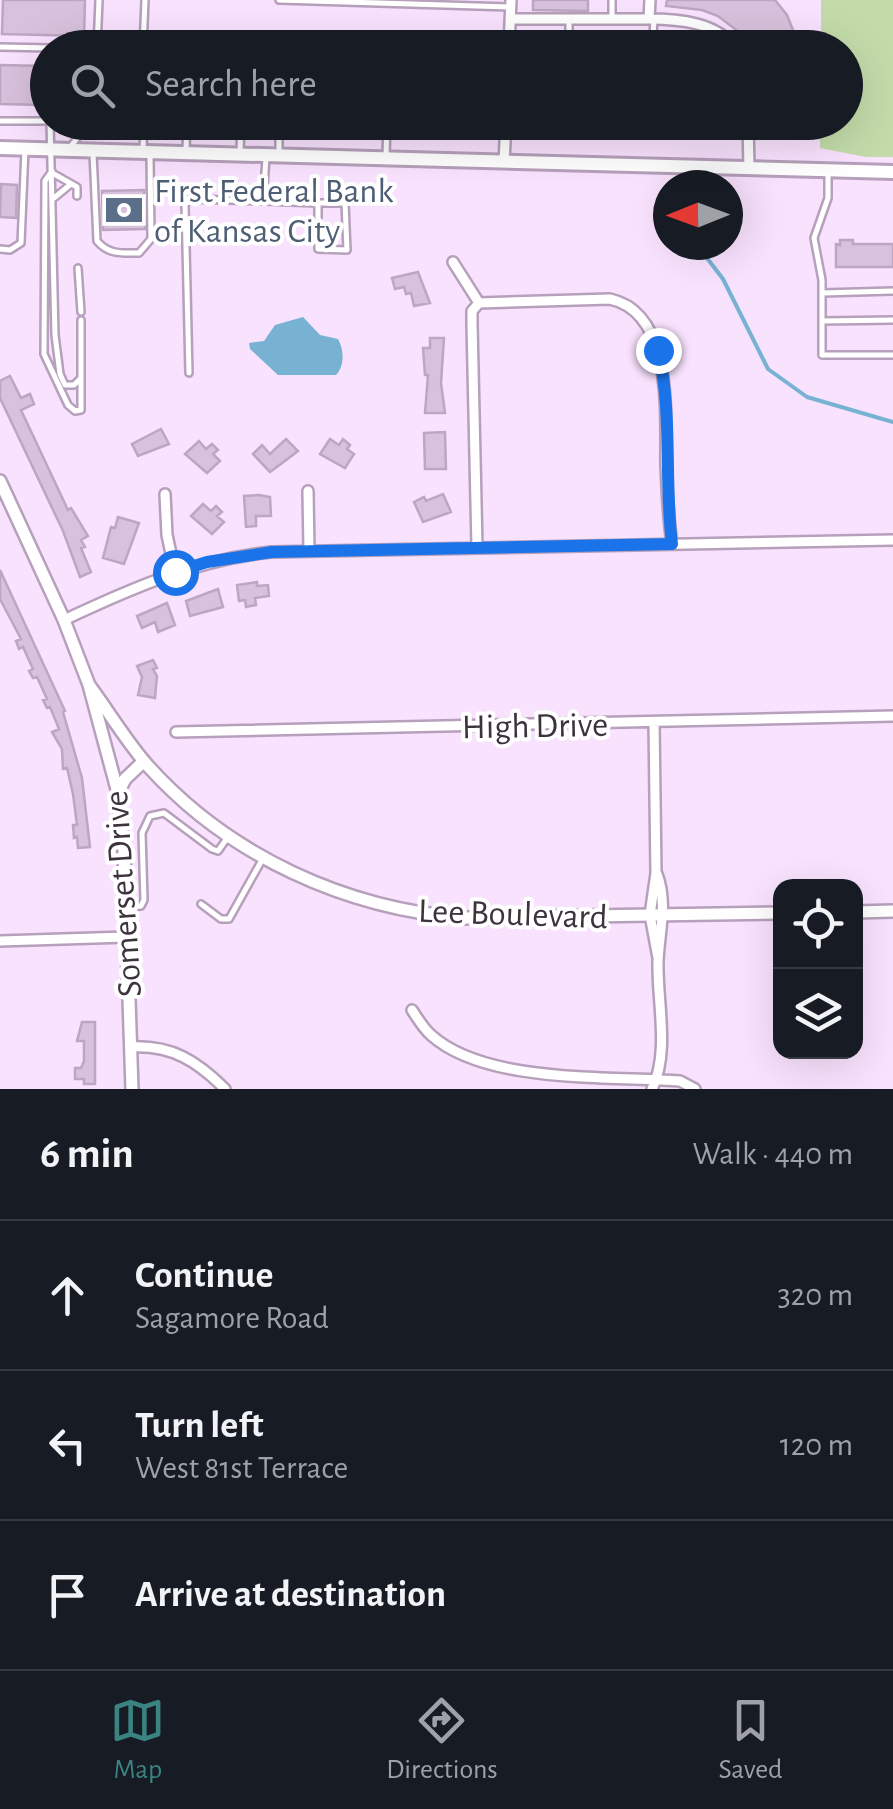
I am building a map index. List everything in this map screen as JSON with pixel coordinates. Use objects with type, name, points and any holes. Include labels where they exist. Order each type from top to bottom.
[{"type":"main road","points":[[0,148],[893,172]]},
{"type":"street","points":[[650,0],[652,19]]},
{"type":"street","points":[[511,9],[569,19],[652,19],[712,30]]},
{"type":"street","points":[[504,162],[505,140]]},
{"type":"street","points":[[748,140],[749,170]]},
{"type":"street","points":[[453,262],[479,302]]},
{"type":"street","points":[[479,302],[610,298],[624,302],[636,312],[652,336],[663,373],[667,508],[672,544]]},
{"type":"street","points":[[477,547],[472,311],[479,302]]},
{"type":"street","name":"Somerset Drive","points":[[1,484],[90,686],[118,793],[132,1089]]},
{"type":"street","points":[[308,491],[309,551]]},
{"type":"street","points":[[166,494],[167,535],[175,572]]},
{"type":"street","points":[[64,620],[175,572],[234,556],[309,551],[893,540]]},
{"type":"street","name":"Lee Boulevard","points":[[90,686],[144,761],[188,802],[263,857],[333,891],[428,915],[496,919],[773,913]]},
{"type":"street","name":"High Drive","points":[[176,732],[893,716]]},
{"type":"street","points":[[654,722],[660,1050],[654,1084]]},
{"type":"street","points":[[118,793],[125,779],[144,761]]},
{"type":"street","points":[[863,912],[893,911]]},
{"type":"street","points":[[0,941],[126,937]]},
{"type":"street","points":[[412,1010],[433,1037],[477,1061],[654,1084],[680,1080],[695,1089]]},
{"type":"street","points":[[131,1046],[173,1050],[194,1061],[226,1089]]},
{"type":"lane","points":[[98,30],[99,0]]},
{"type":"lane","points":[[144,30],[145,0]]},
{"type":"lane","points":[[279,0],[511,9]]},
{"type":"lane","points":[[612,0],[612,19]]},
{"type":"lane","points":[[569,19],[569,30]]},
{"type":"lane","points":[[652,19],[653,30]]},
{"type":"lane","points":[[0,46],[30,47]]},
{"type":"lane","points":[[0,120],[30,121]]},
{"type":"lane","points":[[50,140],[55,335],[65,386],[74,386],[80,379]]},
{"type":"lane","points":[[69,150],[76,140]]},
{"type":"lane","points":[[93,150],[97,241],[105,250],[139,252],[152,239],[145,140]]},
{"type":"lane","points":[[186,140],[186,153]]},
{"type":"lane","points":[[240,140],[240,155]]},
{"type":"lane","points":[[264,202],[275,140]]},
{"type":"lane","points":[[386,159],[387,140]]},
{"type":"lane","points":[[0,249],[10,250],[21,242],[25,149]]},
{"type":"lane","points":[[52,172],[77,188],[77,196]]},
{"type":"lane","points":[[52,172],[45,181],[44,354],[75,411],[82,410],[78,268]]},
{"type":"lane","points":[[828,172],[828,198],[814,238],[822,292],[822,355],[893,355]]},
{"type":"lane","points":[[54,199],[72,184]]},
{"type":"lane","points":[[189,373],[185,205],[190,200],[345,203],[347,250],[318,249],[318,204]]},
{"type":"lane","points":[[822,292],[893,291]]},
{"type":"lane","points":[[822,321],[893,320]]},
{"type":"lane","points":[[126,907],[141,906],[144,900],[144,823],[157,812],[164,813],[212,849],[223,847],[230,835]]},
{"type":"lane","points":[[201,904],[220,919],[228,918],[263,857]]},
{"type":"green space","points":[[821,0],[893,0],[893,157],[866,157],[820,148],[820,140],[863,140],[863,30],[821,30]]},
{"type":"water","points":[[303,317],[320,335],[338,339],[343,357],[336,375],[278,375],[250,349],[249,343],[264,341],[275,325]]},
{"type":"building","points":[[3,0],[85,0],[84,30],[2,34]]},
{"type":"building","points":[[533,0],[588,0],[588,11],[533,10]]},
{"type":"building","points":[[667,0],[775,0],[793,30],[736,30],[702,10],[666,6]]},
{"type":"building","points":[[0,65],[30,66],[30,105],[0,104]]},
{"type":"building","points":[[1,184],[17,185],[16,218],[0,217]]},
{"type":"building","points":[[144,190],[145,229],[103,230],[102,191]]},
{"type":"building","points":[[840,240],[853,240],[853,244],[893,244],[893,267],[836,267],[836,244],[840,245]]},
{"type":"building","points":[[418,272],[430,303],[414,306],[411,293],[406,294],[404,287],[395,289],[392,278]]},
{"type":"building","points":[[430,338],[444,338],[441,383],[445,413],[425,413],[428,375],[423,348],[430,348]]},
{"type":"building","points":[[10,376],[21,398],[30,394],[34,404],[21,410],[68,510],[71,508],[88,536],[81,540],[85,547],[81,548],[91,572],[80,577],[63,531],[0,398],[0,381]]},
{"type":"building","points":[[161,429],[169,444],[138,456],[132,444]]},
{"type":"building","points":[[445,432],[446,469],[425,469],[424,433]]},
{"type":"building","points":[[286,439],[298,451],[270,472],[253,454],[262,445],[270,454]]},
{"type":"building","points":[[330,439],[339,445],[343,439],[350,445],[347,449],[354,454],[345,468],[320,454]]},
{"type":"building","points":[[199,441],[206,449],[212,444],[218,450],[213,454],[220,461],[207,473],[185,454]]},
{"type":"building","points":[[443,494],[451,512],[423,522],[414,502]]},
{"type":"building","points":[[244,496],[270,497],[271,516],[256,516],[256,526],[246,527]]},
{"type":"building","points":[[203,504],[211,511],[216,506],[222,512],[217,516],[224,522],[212,534],[191,516]]},
{"type":"building","points":[[118,517],[139,523],[124,564],[103,558],[111,527],[115,528]]},
{"type":"building","points":[[0,570],[65,711],[82,778],[90,847],[78,848],[77,837],[74,838],[73,825],[77,825],[73,794],[67,768],[63,769],[62,749],[52,732],[59,729],[43,700],[47,699],[37,677],[33,678],[29,671],[33,669],[23,647],[19,649],[16,641],[21,639],[0,599]]},
{"type":"building","points":[[257,582],[257,586],[268,585],[269,596],[255,598],[256,605],[246,607],[245,600],[239,601],[237,585]]},
{"type":"building","points":[[218,589],[223,607],[190,616],[186,601]]},
{"type":"building","points":[[167,603],[175,625],[158,632],[155,622],[142,628],[137,616]]},
{"type":"building","points":[[153,660],[157,668],[153,669],[157,676],[155,698],[138,695],[142,677],[137,666]]},
{"type":"building","points":[[82,1022],[95,1022],[95,1084],[75,1079],[75,1068],[81,1068],[84,1061],[84,1041],[77,1041]]},
{"type":"waterway","points":[[708,260],[723,279],[768,369],[807,397],[893,422]]},
{"type":"place","name":"First Federal Bank of Kansas City","points":[[124,210]]},
{"type":"route","points":[[175,572],[234,556],[272,552],[672,544],[667,508],[665,392],[658,350]]}]
